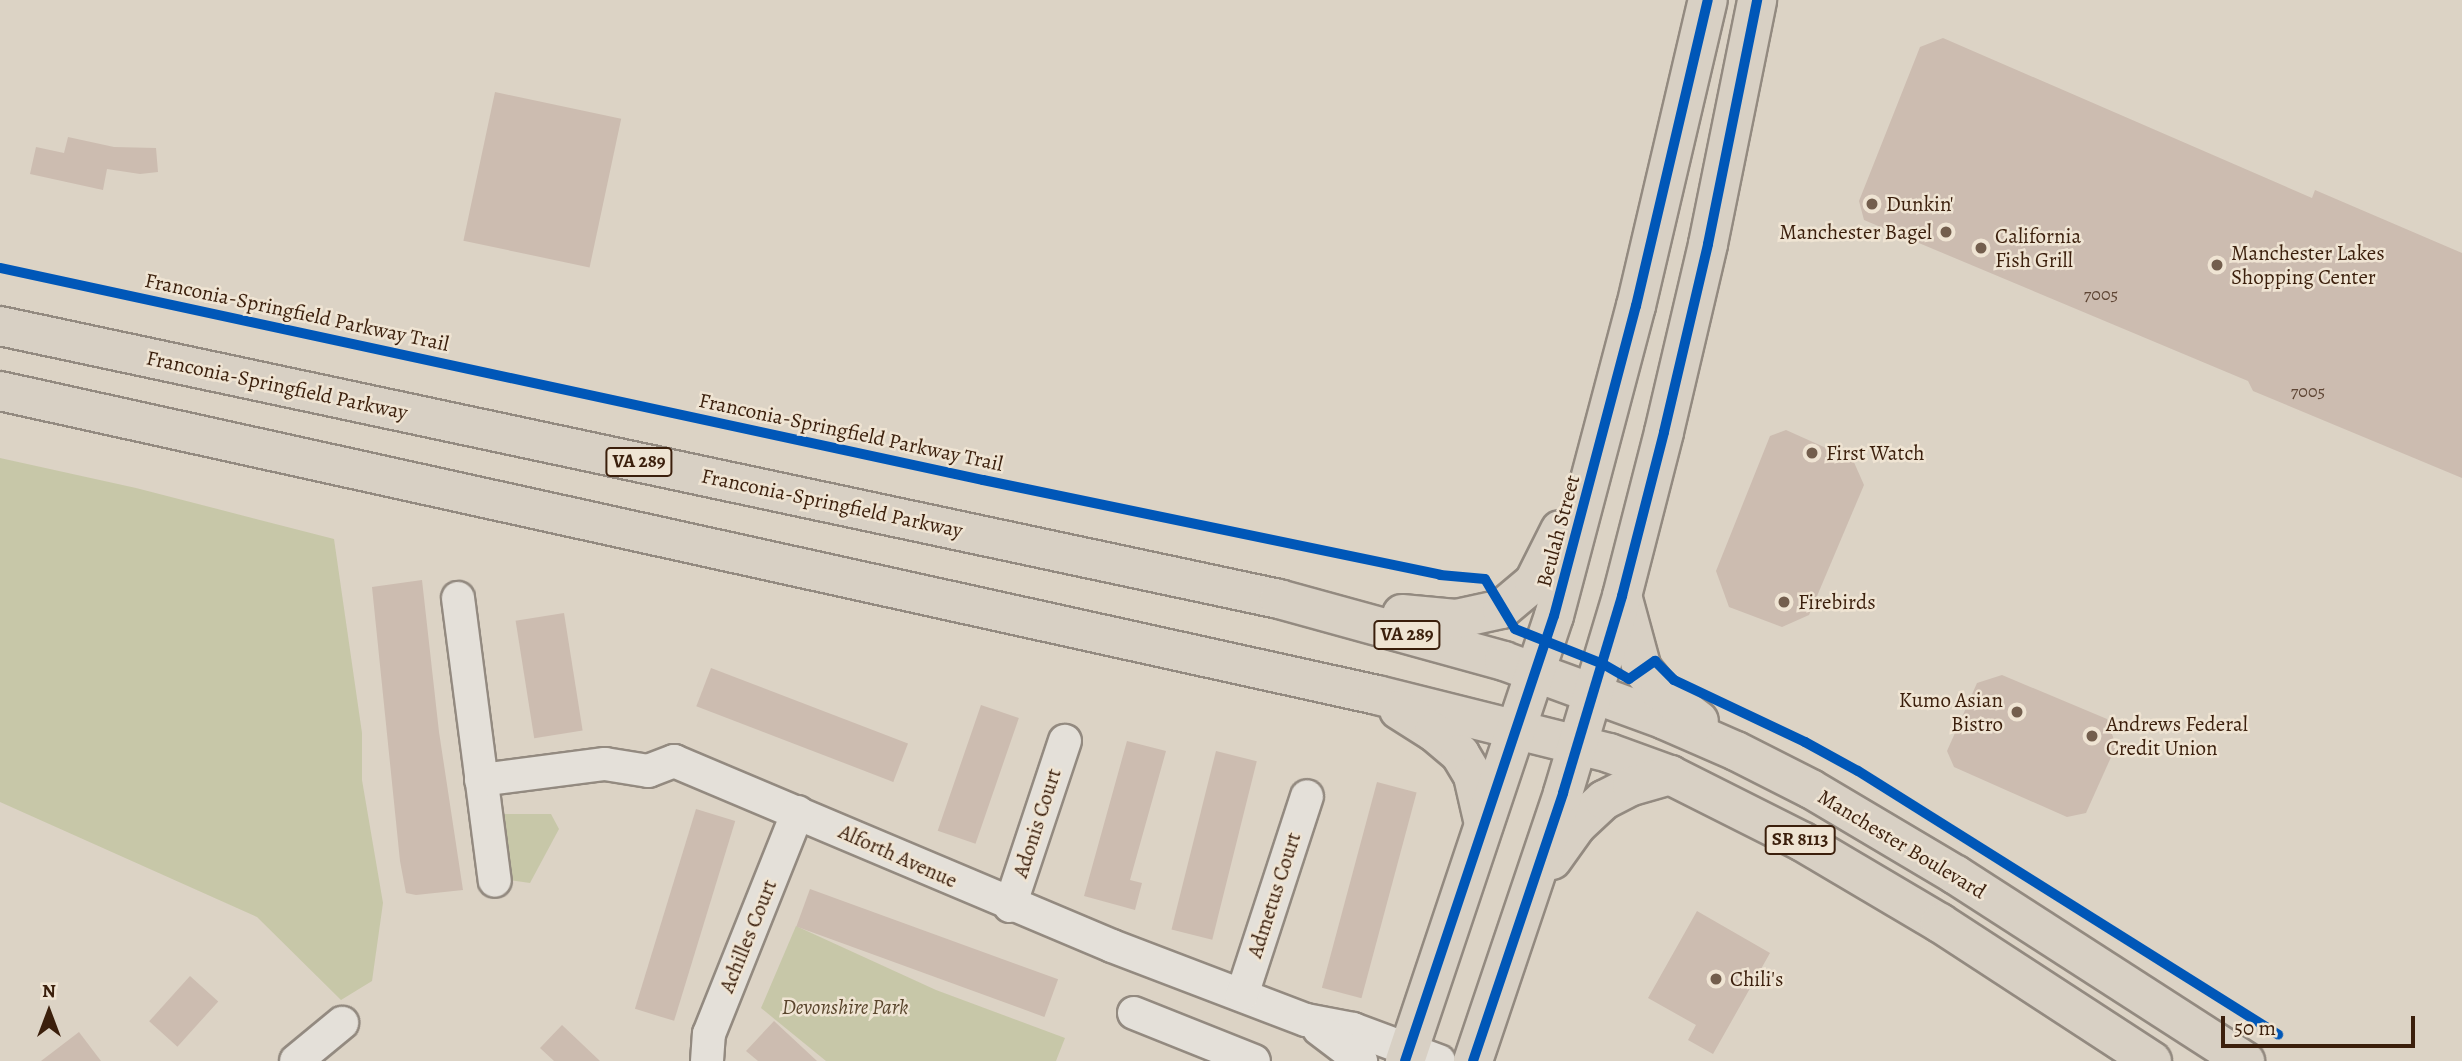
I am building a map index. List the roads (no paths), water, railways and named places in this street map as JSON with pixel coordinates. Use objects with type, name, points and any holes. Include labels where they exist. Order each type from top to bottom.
[{"type":"main road","name":"Beulah Street","points":[[1418,1057],[1484,824],[1535,673],[1601,446],[1708,0]]},
{"type":"main road","points":[[1473,1061],[1578,745],[1622,596],[1708,244],[1757,0]]},
{"type":"main road","name":"Franconia-Springfield Parkway","points":[[0,326],[1279,599],[1504,661],[1535,673]]},
{"type":"main road","points":[[0,391],[1377,695],[1517,729]]},
{"type":"main road","points":[[1279,599],[1444,620],[1471,618],[1502,609],[1534,582],[1601,446]]},
{"type":"main road","points":[[1622,596],[1632,640],[1642,669],[1650,680],[1736,751]]},
{"type":"main road","name":"Manchester Boulevard","points":[[1535,673],[1736,751],[1898,839],[2245,1061]]},
{"type":"main road","points":[[1377,695],[1434,732],[1460,754],[1478,789],[1484,824]]},
{"type":"main road","name":"SR 8113","points":[[1517,729],[1578,745],[1670,775],[1792,836],[1891,894],[2152,1061]]},
{"type":"main road","points":[[1531,890],[1577,825],[1604,800],[1632,786],[1670,775]]},
{"type":"street","points":[[458,598],[495,881]]},
{"type":"street","name":"Adonis Court","points":[[1010,906],[1065,741]]},
{"type":"street","name":"Alforth Avenue","points":[[481,780],[605,764],[648,771],[674,761],[798,812],[1010,906],[1306,1020],[1353,1029],[1418,1057]]},
{"type":"street","name":"Admetus Court","points":[[1242,995],[1307,796]]},
{"type":"street","name":"Achilles Court","points":[[707,1061],[709,1034],[798,812]]},
{"type":"street","points":[[1134,1013],[1215,1055],[1254,1061]]},
{"type":"street","name":"Alforth Avenue","points":[[1306,1020],[1361,1061]]},
{"type":"street","points":[[296,1061],[342,1023]]},
{"type":"place","name":"Dunkin'","points":[[1872,204]]},
{"type":"place","name":"Manchester Bagel","points":[[1946,232]]},
{"type":"place","name":"California Fish Grill","points":[[1981,248]]},
{"type":"place","name":"Manchester Lakes Shopping Center","points":[[2217,265]]},
{"type":"place","name":"First Watch","points":[[1812,453]]},
{"type":"place","name":"Firebirds","points":[[1784,602]]},
{"type":"place","name":"Kumo Asian Bistro","points":[[2017,712]]},
{"type":"place","name":"Andrews Federal Credit Union","points":[[2092,736]]},
{"type":"place","name":"Chili's","points":[[1716,979]]},
{"type":"park label","name":"Devonshire Park","points":[[845,1007]]}]
